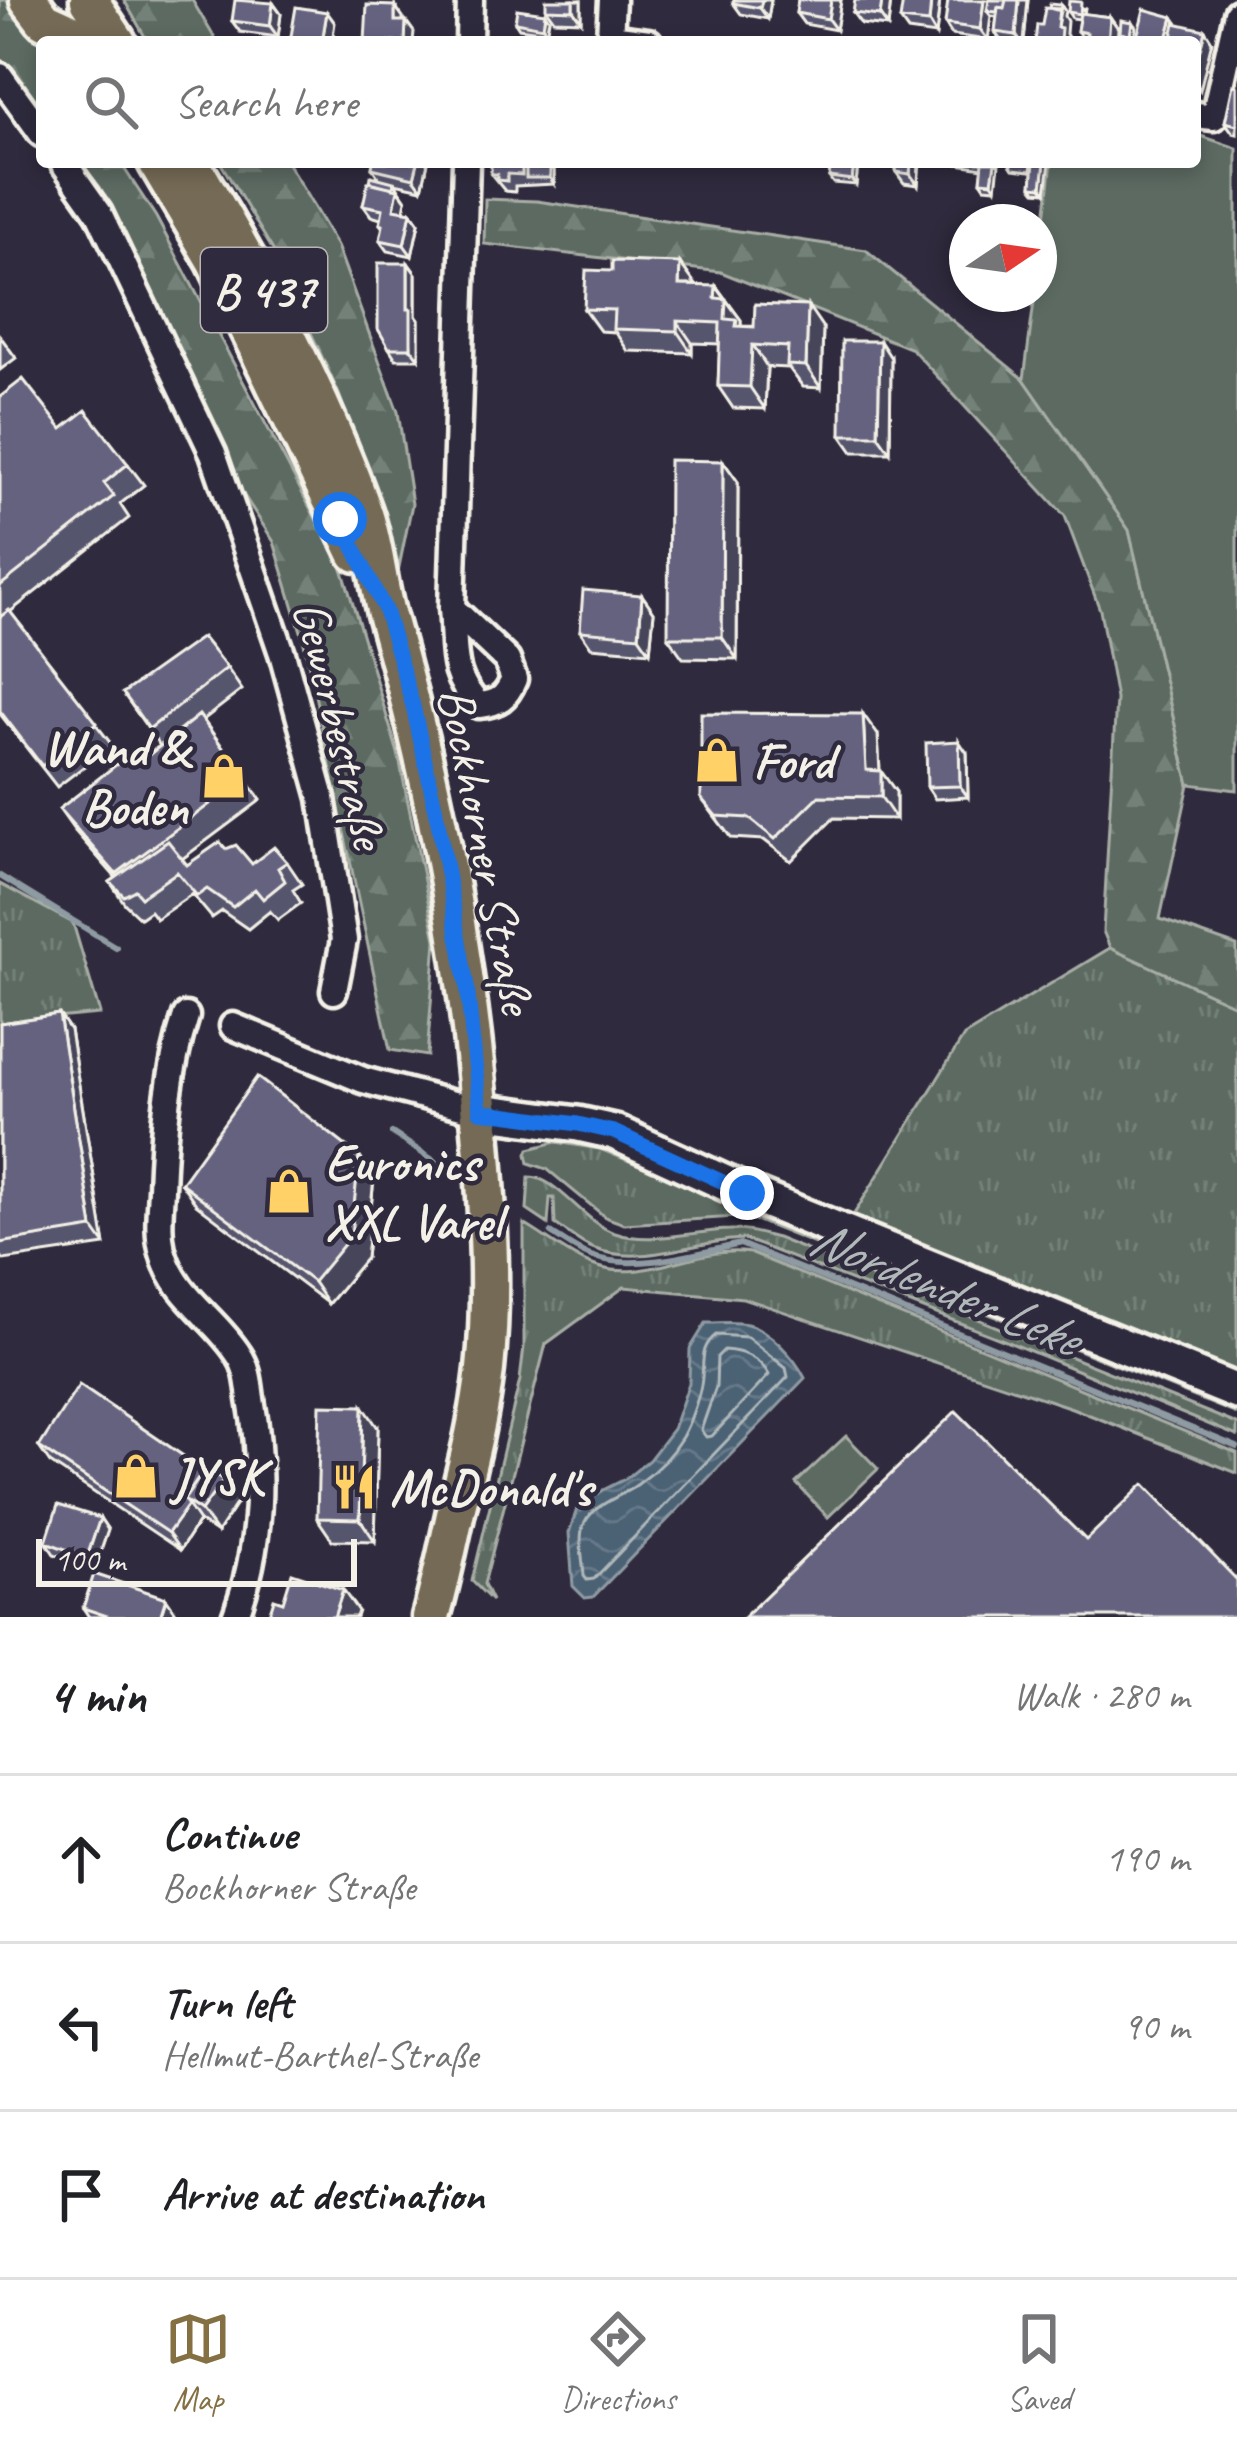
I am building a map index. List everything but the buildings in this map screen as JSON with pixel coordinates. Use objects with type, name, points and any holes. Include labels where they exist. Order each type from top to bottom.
[{"type":"main road","points":[[29,0],[44,20],[96,24]]},
{"type":"main road","points":[[54,0],[96,24]]},
{"type":"main road","name":"Bockhorner Straße","points":[[161,168],[215,260],[385,610]]},
{"type":"main road","name":"Bockhorner Straße","points":[[194,168],[288,334],[365,516],[436,811],[467,986],[480,1111]]},
{"type":"main road","name":"B 437","points":[[431,1617],[484,1370],[488,1240],[480,1111]]},
{"type":"street","points":[[469,36],[470,0]]},
{"type":"street","points":[[610,36],[612,0]]},
{"type":"street","points":[[1201,116],[1214,117],[1237,14]]},
{"type":"street","points":[[0,76],[36,126]]},
{"type":"street","name":"Gewerbestraße","points":[[67,168],[100,213],[213,453],[282,653],[322,798],[344,940],[334,991]]},
{"type":"street","points":[[452,608],[466,168]]},
{"type":"street","points":[[186,1016],[163,1141],[159,1228],[162,1252],[176,1284],[238,1352],[245,1367],[259,1464],[251,1561],[235,1617]]},
{"type":"street","points":[[233,1025],[363,1080],[480,1111],[614,1132],[747,1193],[1237,1392]]},
{"type":"green space","points":[[0,0],[12,0],[36,36],[36,105],[0,58]]},
{"type":"green space","points":[[124,0],[192,0],[213,36],[145,36]]},
{"type":"green space","points":[[1201,136],[1237,148],[1237,790],[1189,784],[1129,530],[1024,379],[1033,312],[1057,312],[1057,204],[1047,204],[1051,168],[1201,168]]},
{"type":"green space","points":[[85,168],[124,168],[156,217],[342,568],[398,753],[436,940],[427,1056],[390,1050],[303,638],[274,542],[239,488],[100,187]]},
{"type":"green space","points":[[224,168],[291,168],[337,246],[398,412],[412,504],[399,567],[339,394],[274,252]]},
{"type":"green space","points":[[485,199],[537,201],[866,250],[1024,379],[1129,530],[1189,784],[1160,919],[1237,946],[1237,1006],[1110,948],[1103,931],[1116,699],[1100,610],[1065,516],[912,349],[721,272],[484,244]]},
{"type":"green space","points":[[0,884],[73,923],[100,1014],[0,1023]]},
{"type":"green space","points":[[1110,948],[1237,1006],[1237,1377],[858,1221],[854,1214],[964,1036]]},
{"type":"green space","points":[[556,1142],[600,1149],[1237,1408],[1237,1414],[758,1221],[736,1217],[624,1224],[605,1217],[547,1169],[529,1163],[529,1149]]},
{"type":"green space","points":[[529,1177],[549,1184],[615,1233],[657,1238],[736,1230],[777,1238],[1237,1424],[1237,1436],[744,1239],[632,1255],[590,1247],[555,1224],[554,1198],[550,1198],[548,1224],[527,1210]]},
{"type":"green space","points":[[524,1224],[582,1260],[610,1270],[650,1268],[710,1254],[750,1253],[1237,1453],[1237,1473],[1072,1408],[743,1298],[624,1287],[546,1344],[484,1584],[492,1601],[472,1581],[520,1380]]},
{"type":"green space","points":[[846,1436],[878,1469],[828,1517],[796,1483]]},
{"type":"water","points":[[706,1323],[737,1323],[764,1332],[805,1378],[593,1597],[585,1598],[573,1586],[569,1533],[577,1509],[649,1460],[673,1429],[689,1383],[690,1349]]},
{"type":"waterway","name":"Nordender Leke","points":[[0,876],[116,947]]},
{"type":"waterway","name":"Nordender Leke","points":[[392,1133],[445,1168]]},
{"type":"waterway","name":"Nordender Leke","points":[[551,1233],[577,1250],[610,1261],[667,1259],[740,1244],[1237,1447]]},
{"type":"place","name":"Ford","points":[[717,760]]},
{"type":"place","name":"Wand & Boden","points":[[224,776]]},
{"type":"place","name":"Euronics XXL Varel","points":[[289,1191]]},
{"type":"place","name":"JYSK","points":[[136,1476]]},
{"type":"place","name":"McDonald's","points":[[354,1487]]},
{"type":"route","points":[[340,519],[385,610],[413,706],[467,986],[480,1111],[614,1132],[747,1193]]}]
